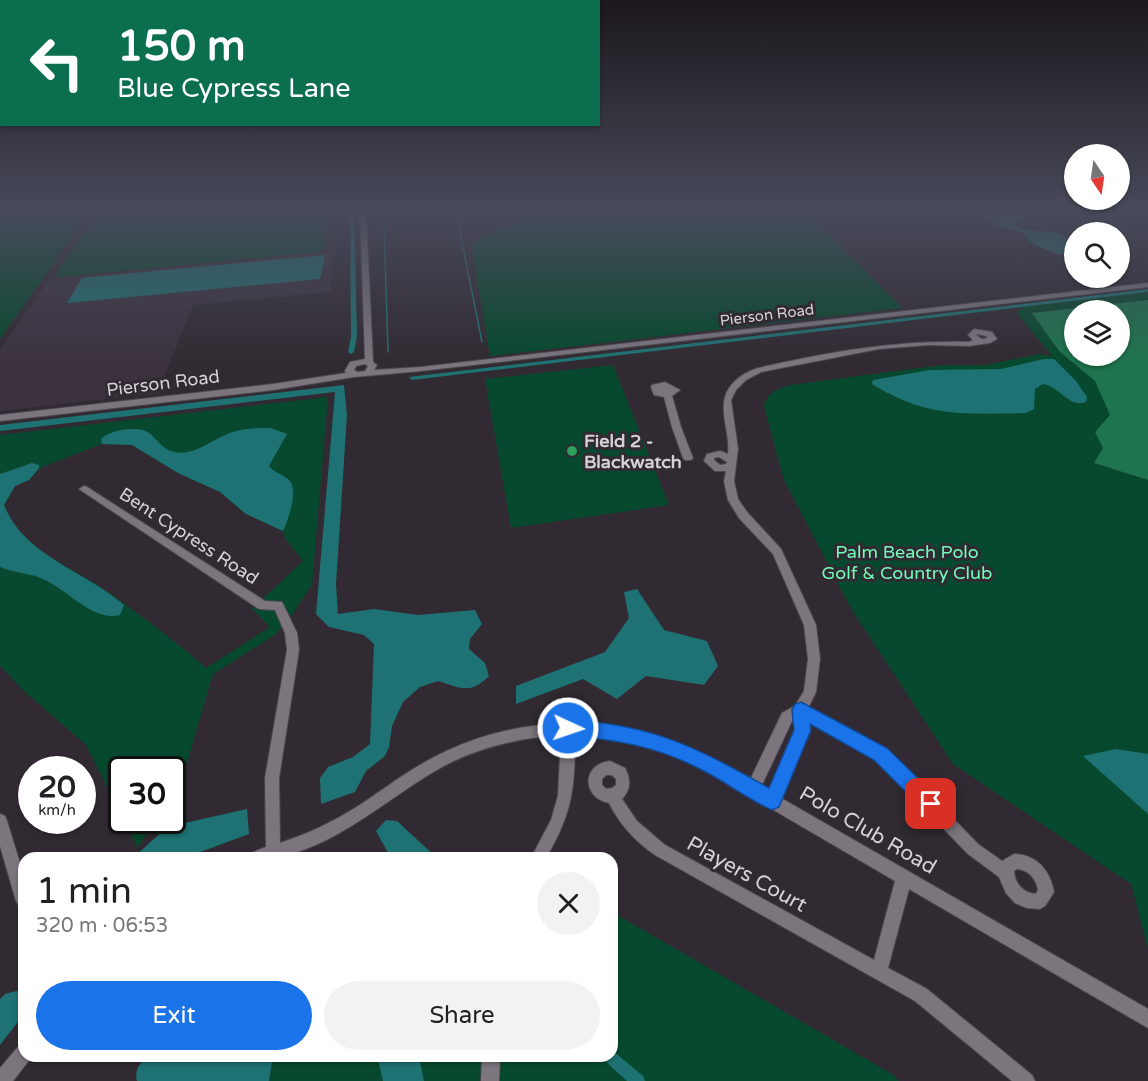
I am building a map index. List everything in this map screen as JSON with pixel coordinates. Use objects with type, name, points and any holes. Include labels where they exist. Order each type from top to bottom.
[{"type":"street","points":[[364,261],[367,352],[370,367]]},
{"type":"street","name":"Pierson Road","points":[[0,418],[285,386],[370,367],[389,370],[421,369],[1148,285]]},
{"type":"street","points":[[772,801],[802,730],[801,710],[810,692],[814,659],[810,626],[777,552],[742,515],[733,500],[729,481],[732,433],[727,400],[732,389],[743,378],[758,370],[879,347],[929,343],[969,344],[980,341]]},
{"type":"street","points":[[352,372],[367,352]]},
{"type":"street","points":[[359,362],[370,367]]},
{"type":"street","points":[[666,393],[679,438],[688,458]]},
{"type":"street","name":"Bent Cypress Road","points":[[84,489],[263,606],[278,605],[291,633],[293,650],[272,778],[273,852]]},
{"type":"street","points":[[753,789],[787,717],[801,710]]},
{"type":"street","points":[[801,710],[881,754],[973,849],[1005,873]]},
{"type":"street","points":[[542,852],[554,833],[565,804],[568,728]]},
{"type":"street","name":"Polo Club Road","points":[[273,852],[303,842],[348,821],[418,774],[470,747],[514,734],[568,728],[610,730],[663,743],[707,763],[1148,1018]]},
{"type":"street","name":"Players Court","points":[[612,795],[622,816],[639,834],[660,850],[931,1001],[1026,1081]]},
{"type":"street","points":[[0,821],[18,881]]},
{"type":"street","points":[[879,971],[904,877]]},
{"type":"street","points":[[1,1081],[18,1060]]},
{"type":"street","points":[[490,1081],[491,1062]]},
{"type":"shaded area","points":[[234,261],[332,261],[330,292],[193,305],[158,393],[0,411],[0,349],[50,279]]},
{"type":"green space","points":[[0,261],[55,261],[0,339]]},
{"type":"green space","points":[[64,261],[220,261],[58,277],[56,274]]},
{"type":"green space","points":[[474,261],[855,261],[902,308],[490,356]]},
{"type":"green space","name":"Palm Beach Polo Golf & Country Club","points":[[1148,292],[1148,300],[1130,302],[1130,300],[1082,300]]},
{"type":"green space","points":[[1148,300],[1148,480],[1094,463],[1103,448],[1095,432],[1110,415],[1095,381],[1077,366],[1130,366],[1130,302]]},
{"type":"green space","name":"Palm Beach Polo Golf & Country Club","points":[[1064,302],[1064,309],[1033,313],[1064,355],[1064,366],[1077,366],[1095,381],[1111,415],[1096,432],[1103,448],[1094,463],[1148,480],[1148,950],[1131,884],[953,764],[852,610],[784,480],[764,406],[768,397],[774,392],[790,385],[943,365],[985,365],[1040,354],[1052,356],[1016,312],[1024,307]]},
{"type":"green space","points":[[1064,309],[1064,355],[1032,313]]},
{"type":"green space","name":"Field 2 - Blackwatch","points":[[613,365],[669,505],[511,528],[485,379]]},
{"type":"green space","points":[[328,397],[312,584],[294,612],[275,635],[213,674],[186,766],[186,756],[108,756],[108,789],[96,765],[96,756],[92,756],[86,745],[24,691],[0,666],[0,435]],"holes":[[[102,444],[132,445],[178,473],[220,492],[246,514],[283,531],[286,540],[303,561],[252,609],[270,627],[206,668],[121,601],[35,546],[12,522],[4,506],[15,486],[29,480],[40,468]]]},
{"type":"green space","points":[[131,834],[146,834],[138,848]]},
{"type":"green space","points":[[618,915],[892,1074],[899,1081],[424,1081],[420,1062],[618,1062]]},
{"type":"green space","points":[[272,1062],[378,1062],[383,1081],[269,1081]]},
{"type":"water","points":[[257,261],[324,261],[320,279],[67,303],[82,278]]},
{"type":"water","points":[[1148,289],[1148,292],[1064,300],[1064,302],[412,380],[409,377]]},
{"type":"water","points":[[1044,359],[1054,359],[1076,381],[1087,397],[1086,402],[1070,400],[1043,384],[1035,389],[1034,409],[1026,413],[946,412],[911,403],[872,384],[873,380],[930,370],[1001,369]]},
{"type":"water","points":[[344,385],[347,415],[336,584],[338,614],[374,609],[418,615],[475,610],[482,624],[470,639],[469,649],[485,663],[489,676],[471,688],[459,688],[438,681],[420,687],[403,702],[392,726],[389,747],[385,756],[366,771],[355,792],[321,804],[320,778],[328,767],[353,757],[370,744],[374,644],[364,635],[329,627],[316,614],[335,392],[0,431],[0,425]]},
{"type":"water","points":[[271,428],[287,434],[269,466],[292,484],[292,505],[283,531],[246,514],[220,492],[178,473],[132,445],[102,444],[101,439],[117,431],[138,429],[149,433],[167,449],[182,453],[190,452],[235,431]]},
{"type":"water","points":[[32,463],[39,465],[39,468],[29,480],[15,486],[4,505],[13,523],[40,550],[124,605],[120,615],[100,614],[45,580],[0,567],[0,474]]},
{"type":"water","points":[[637,589],[664,630],[707,641],[718,666],[704,685],[646,676],[617,699],[583,679],[516,704],[516,686],[605,652],[629,618],[624,592]]},
{"type":"water","points":[[1116,749],[1148,754],[1148,814],[1083,756]]},
{"type":"water","points":[[247,809],[249,834],[200,852],[140,852],[159,834],[186,834],[186,823]]},
{"type":"water","points":[[386,820],[397,821],[431,852],[388,852],[376,831]]},
{"type":"water","points":[[18,991],[18,1022],[0,1045],[0,999],[5,994]]},
{"type":"water","points":[[141,1062],[272,1062],[269,1081],[137,1081],[138,1067]]},
{"type":"water","points":[[378,1062],[420,1062],[424,1081],[383,1081]]},
{"type":"waterway","points":[[351,352],[354,337],[353,261]]},
{"type":"waterway","points":[[385,261],[388,352]]},
{"type":"waterway","points":[[466,261],[482,342]]},
{"type":"waterway","points":[[617,1062],[638,1081]]},
{"type":"place","name":"Field 2 - Blackwatch","points":[[572,451]]},
{"type":"route","points":[[568,728],[610,730],[663,743],[707,763],[772,801],[802,730],[801,710],[881,754],[931,804]]}]
